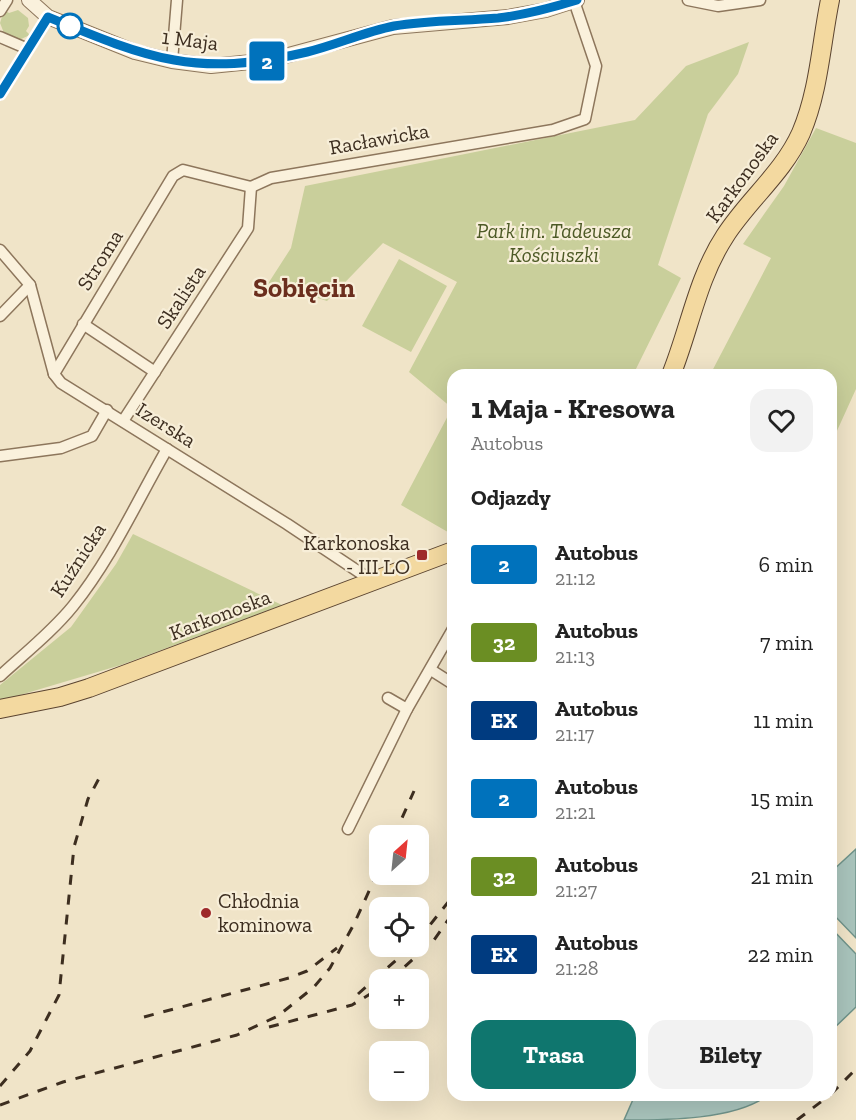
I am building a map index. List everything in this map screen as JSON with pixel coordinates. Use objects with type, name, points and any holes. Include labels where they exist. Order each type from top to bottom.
[{"type":"main road","name":"Karkonoska","points":[[673,369],[700,284],[712,259],[726,234],[789,156],[802,131],[818,74],[830,0]]},
{"type":"main road","name":"Karkonoska","points":[[0,708],[79,691],[447,553]]},
{"type":"street","points":[[0,11],[7,0]]},
{"type":"street","name":"1 Maja","points":[[29,0],[48,17],[135,52],[172,61],[211,66],[260,62],[318,49],[393,27],[508,17],[546,10],[576,1]]},
{"type":"street","points":[[172,61],[177,0]]},
{"type":"street","points":[[688,0],[718,6],[760,0]]},
{"type":"street","name":"Racławicka","points":[[251,187],[271,178],[553,130],[585,119],[596,66],[576,1]]},
{"type":"street","points":[[0,94],[48,17]]},
{"type":"street","points":[[0,37],[28,49]]},
{"type":"street","name":"Stroma","points":[[54,374],[173,176],[183,170],[251,187]]},
{"type":"street","name":"Skalista","points":[[123,421],[248,228],[251,187]]},
{"type":"street","points":[[0,250],[30,285],[54,374]]},
{"type":"street","points":[[0,316],[30,285]]},
{"type":"street","points":[[83,324],[155,372]]},
{"type":"street","name":"Izerska","points":[[54,374],[62,383],[288,524],[374,582]]},
{"type":"street","points":[[0,456],[62,448],[92,436],[107,410]]},
{"type":"street","name":"Kuźnicka","points":[[0,676],[58,623],[74,604],[108,554],[167,449]]},
{"type":"street","points":[[348,829],[407,708],[447,640]]},
{"type":"street","points":[[430,670],[447,680]]},
{"type":"street","points":[[388,698],[407,708]]},
{"type":"green space","points":[[4,10],[9,13],[18,10],[28,18],[29,26],[26,31],[30,35],[19,40],[4,33],[0,23]]},
{"type":"green space","name":"Park im. Tadeusza Kościuszki","points":[[749,42],[738,74],[708,114],[658,265],[681,278],[636,369],[447,369],[447,404],[409,372],[457,282],[383,243],[327,301],[291,289],[262,293],[291,248],[305,186],[635,120],[686,66]]},
{"type":"green space","points":[[816,128],[856,143],[856,389],[837,431],[837,369],[713,369],[771,258],[743,244],[784,186]]},
{"type":"green space","points":[[399,259],[447,286],[411,352],[362,326]]},
{"type":"green space","name":"Park im. Tadeusza Kościuszki","points":[[447,418],[447,532],[401,505]]},
{"type":"green space","points":[[133,534],[282,605],[121,665],[0,701],[0,685],[71,627],[116,564]]},
{"type":"water","points":[[856,849],[856,938],[837,918],[837,866]]},
{"type":"water","points":[[837,934],[856,954],[856,1007],[837,1025]]},
{"type":"water","points":[[632,1101],[758,1101],[738,1109],[700,1117],[624,1120]]},
{"type":"railway","points":[[0,1086],[30,1051],[59,995],[74,847],[88,799],[103,771]]},
{"type":"railway","points":[[399,825],[414,791]]},
{"type":"railway","points":[[0,1105],[63,1082],[237,1035],[278,1016],[314,987],[330,968],[372,885]]},
{"type":"railway","points":[[429,926],[447,904]]},
{"type":"railway","points":[[402,969],[434,940],[447,922]]},
{"type":"railway","points":[[144,1017],[289,978],[307,971],[337,948]]},
{"type":"railway","points":[[358,994],[400,957]]},
{"type":"railway","points":[[269,1027],[352,1005],[369,995]]},
{"type":"railway","points":[[837,1088],[856,1069]]},
{"type":"railway","points":[[797,1120],[822,1101]]},
{"type":"bus line","name":"2","points":[[0,94],[48,17],[90,36],[135,52],[196,65],[225,65],[251,63],[302,53],[393,27],[508,17],[546,10],[577,0]]},
{"type":"place","name":"Karkonoska - III LO","points":[[422,555]]},
{"type":"place","name":"Chłodnia kominowa","points":[[206,913]]},
{"type":"district","name":"Sobięcin","points":[[304,288]]}]
